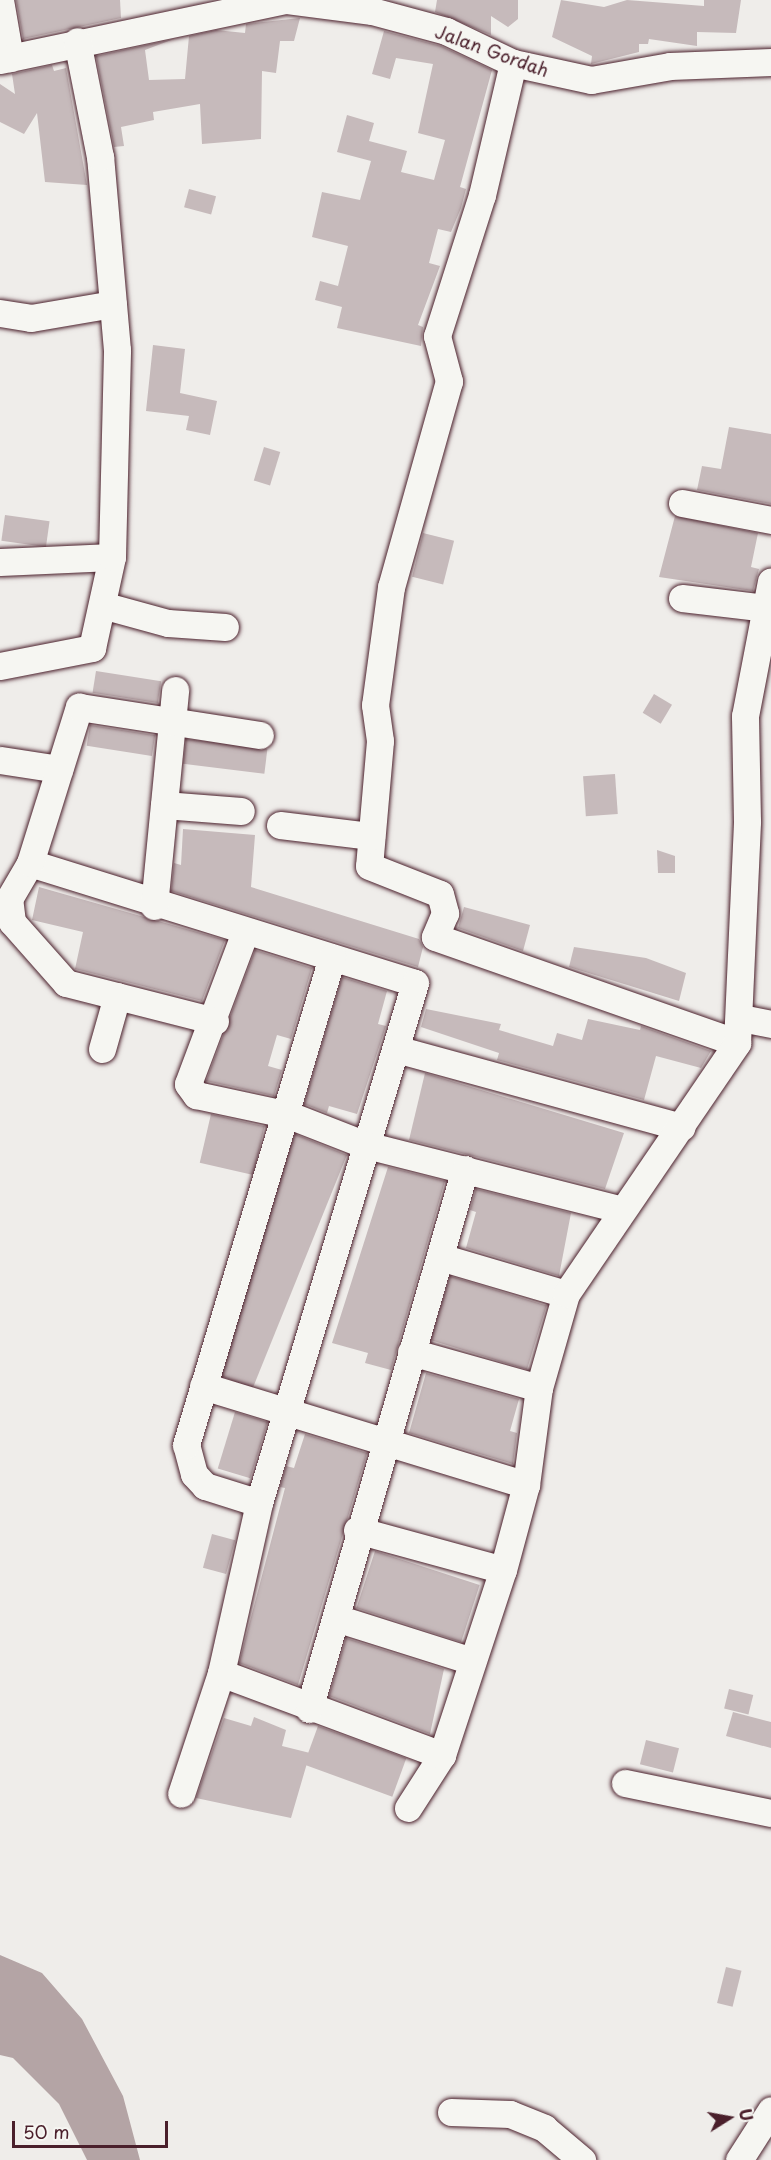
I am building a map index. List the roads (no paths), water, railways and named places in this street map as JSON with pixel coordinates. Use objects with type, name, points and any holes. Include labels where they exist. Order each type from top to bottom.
[{"type":"street","points":[[0,0],[5,59]]},
{"type":"street","name":"Jalan Gordah","points":[[5,59],[233,5],[285,0],[335,1],[446,31],[513,63],[591,80],[670,66],[771,62]]},
{"type":"street","points":[[0,666],[92,648],[112,557],[117,350],[100,157],[77,41]]},
{"type":"street","points":[[513,63],[482,195],[437,336],[451,375],[392,587],[375,705],[380,741],[371,836],[371,868],[442,898],[445,913],[435,937],[739,1030],[771,1024]]},
{"type":"street","points":[[0,313],[32,318],[113,304]]},
{"type":"street","points":[[682,503],[771,520]]},
{"type":"street","points":[[0,562],[112,557]]},
{"type":"street","points":[[408,1808],[442,1755],[502,1570],[526,1485],[539,1388],[566,1293],[619,1209],[682,1127],[739,1030],[745,716],[771,582]]},
{"type":"street","points":[[682,598],[767,608]]},
{"type":"street","points":[[102,605],[168,623],[225,627]]},
{"type":"street","points":[[154,906],[175,690]]},
{"type":"street","points":[[215,1021],[117,996],[58,977],[12,922],[5,892],[30,863],[79,707],[260,735]]},
{"type":"street","points":[[0,760],[59,769]]},
{"type":"street","points":[[164,805],[241,811]]},
{"type":"street","points":[[280,825],[371,836]]},
{"type":"street","points":[[30,863],[154,906],[415,983],[259,1503],[220,1673],[181,1794]]},
{"type":"street","points":[[244,932],[215,1021],[188,1084],[193,1091],[289,1115],[366,1145],[619,1209]]},
{"type":"street","points":[[259,1503],[205,1486],[194,1474],[186,1445],[289,1115],[332,957]]},
{"type":"street","points":[[102,1049],[117,996]]},
{"type":"street","points":[[396,1048],[682,1127]]},
{"type":"street","points":[[309,1709],[336,1618],[357,1530],[383,1440],[465,1169]]},
{"type":"street","points":[[440,1257],[566,1293]]},
{"type":"street","points":[[411,1352],[539,1388]]},
{"type":"street","points":[[203,1386],[286,1414],[383,1440],[526,1485]]},
{"type":"street","points":[[357,1530],[502,1570]]},
{"type":"street","points":[[336,1618],[472,1661]]},
{"type":"street","points":[[220,1673],[309,1709],[442,1755]]},
{"type":"street","points":[[625,1783],[771,1813]]},
{"type":"street","points":[[739,2160],[771,2110]]},
{"type":"street","points":[[451,2112],[510,2114],[544,2128],[582,2160]]}]
